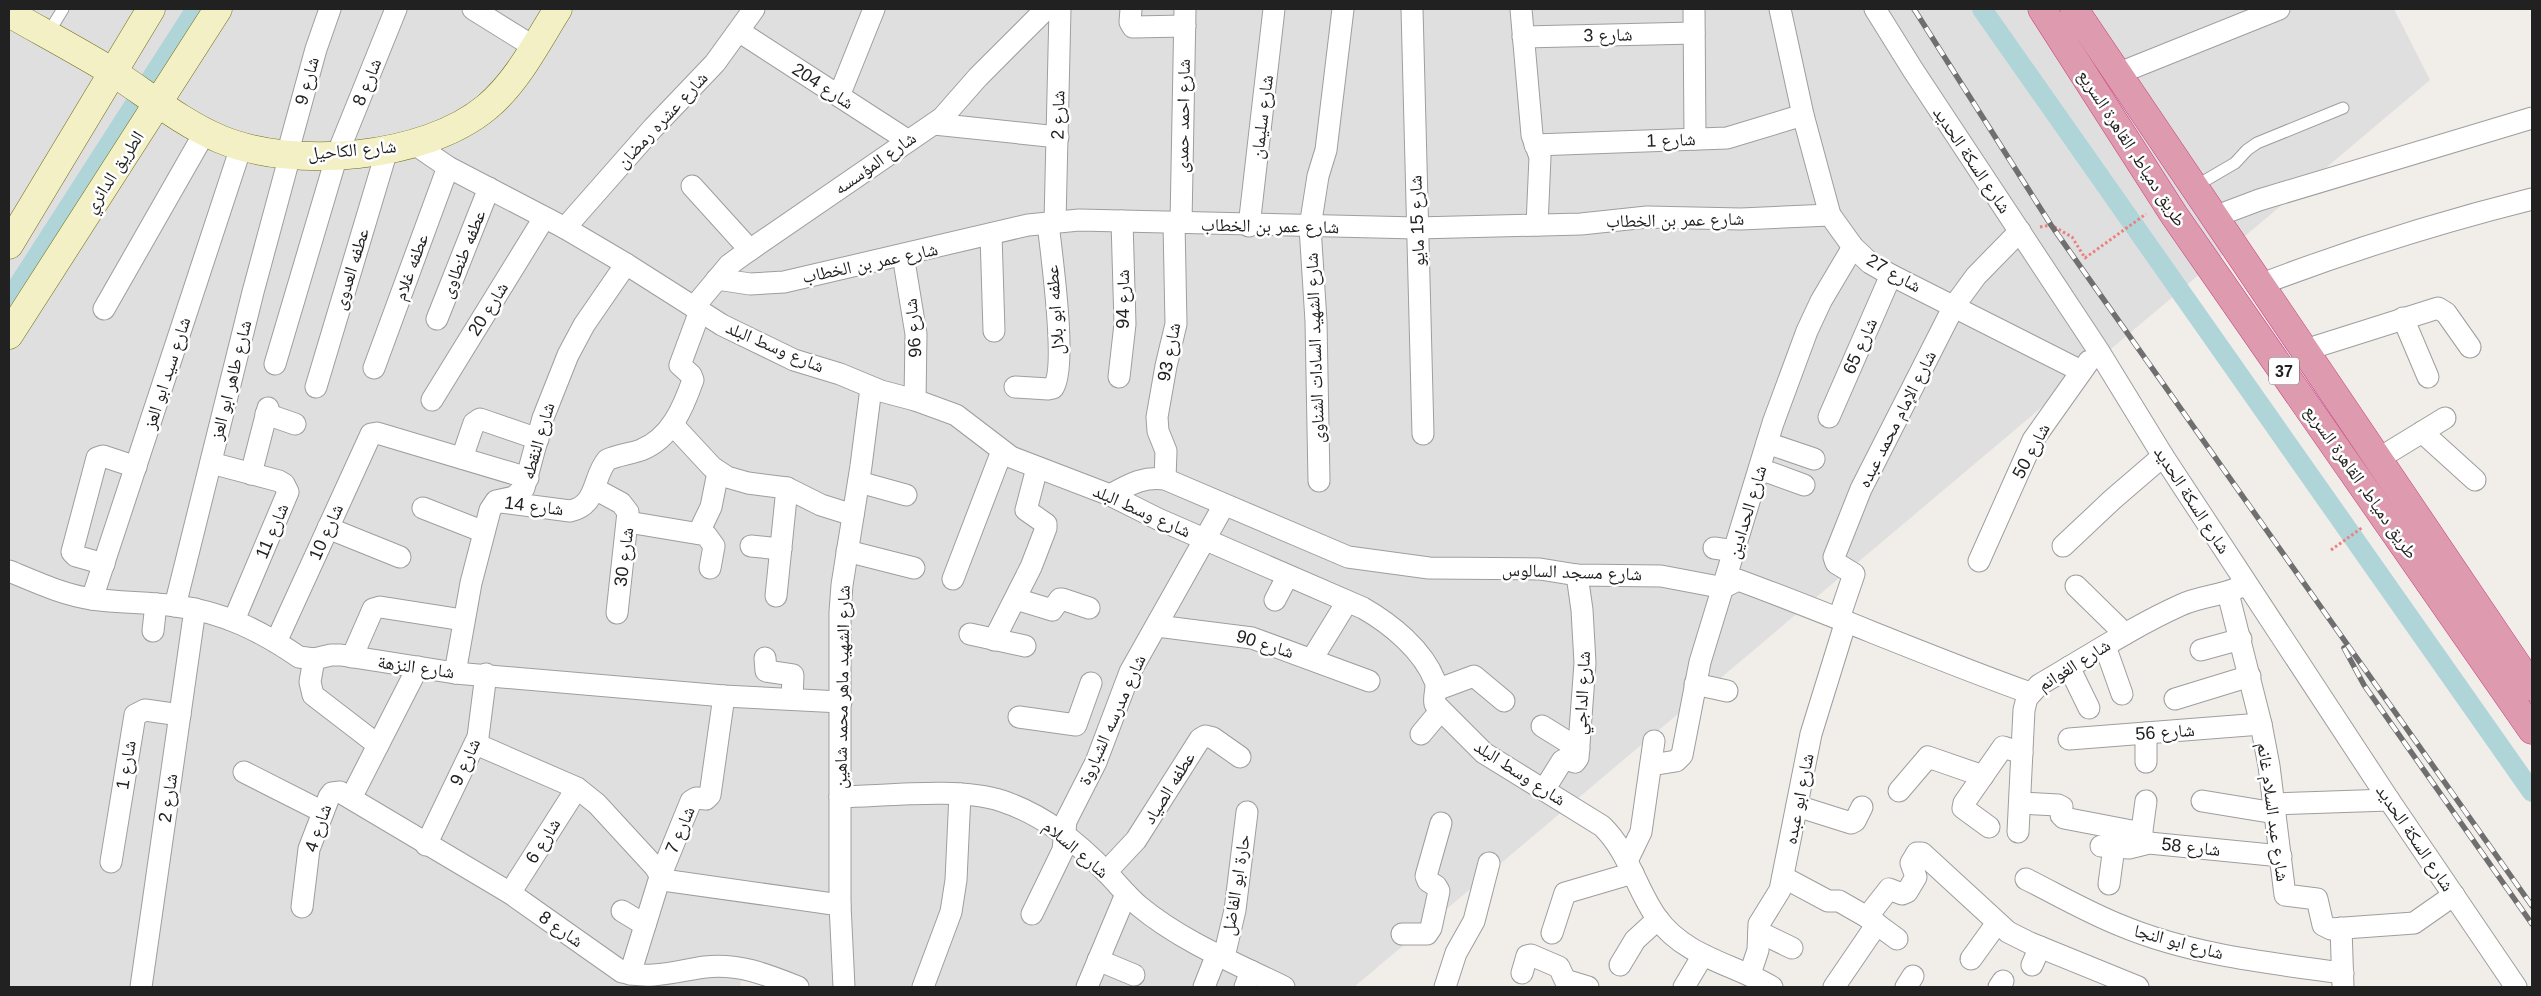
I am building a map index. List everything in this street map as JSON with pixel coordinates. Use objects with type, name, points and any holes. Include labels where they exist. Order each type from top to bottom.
[{"type":"highway","name":"طريق دمياط, القاهرة السريع","points":[[2042,9],[2167,206],[2242,310],[2532,730]]},
{"type":"highway","name":"طريق دمياط, القاهرة السريع","points":[[2074,9],[2302,351],[2378,459],[2532,688]]},
{"type":"highway","points":[[2167,206],[2177,189],[2199,194]]},
{"type":"street","points":[[9,245],[151,9]]},
{"type":"street","name":"الطريق الدائري","points":[[9,335],[218,9]]},
{"type":"street","name":"شارع 9","points":[[289,155],[316,49],[330,9]]},
{"type":"street","name":"شارع 8","points":[[275,364],[337,154],[396,9]]},
{"type":"street","points":[[473,9],[534,47]]},
{"type":"street","name":"شارع الكاحيل","points":[[9,12],[113,72],[205,132],[241,146],[289,155],[387,150],[413,143],[460,125],[488,106],[512,80],[558,9]]},
{"type":"street","name":"شارع عشره رمضان","points":[[565,228],[653,128],[716,63],[740,32],[754,9]]},
{"type":"street","points":[[839,96],[874,9]]},
{"type":"street","name":"شارع المؤسسه","points":[[697,309],[717,279],[730,265],[907,140],[934,124],[1046,9]]},
{"type":"street","name":"شارع 2","points":[[1051,222],[1058,137],[1060,9]]},
{"type":"street","points":[[1130,9],[1130,22],[1133,27],[1185,18]]},
{"type":"street","name":"شارع سليمان","points":[[1249,226],[1274,9]]},
{"type":"street","name":"شارع الشهيد السادات الشناوى","points":[[1319,481],[1316,320],[1310,227],[1318,176],[1326,150],[1343,9]]},
{"type":"street","name":"شارع 15 مايو","points":[[1412,9],[1424,434]]},
{"type":"street","points":[[1521,9],[1532,135],[1540,157],[1537,225]]},
{"type":"street","points":[[1694,9],[1694,139]]},
{"type":"street","name":"شارع 27","points":[[1780,9],[1803,115],[1830,215],[1853,247],[1870,263],[1892,275],[2081,370]]},
{"type":"street","name":"شارع السكة الحديد","points":[[1875,9],[2098,350],[2163,456],[2389,800],[2516,987]]},
{"type":"street","points":[[2117,74],[2279,9]]},
{"type":"street","name":"شارع احمد حمدى","points":[[1178,223],[1185,18]]},
{"type":"street","name":"شارع 204","points":[[740,32],[907,140]]},
{"type":"street","name":"شارع 3","points":[[1523,38],[1694,33]]},
{"type":"street","name":"شارع 1","points":[[1535,145],[1727,138],[1803,115]]},
{"type":"street","points":[[2199,194],[2259,200],[2532,118]]},
{"type":"street","points":[[934,124],[1058,137]]},
{"type":"street","points":[[104,309],[205,132]]},
{"type":"street","name":"شارع وسط البلد","points":[[413,143],[448,167],[565,228],[722,325],[794,360],[840,374],[870,388],[915,400],[956,415],[1002,451],[1037,468],[1110,495],[1379,618],[1408,643],[1434,678],[1438,700],[1484,753],[1602,826],[1618,844],[1658,919],[1676,938],[1703,955],[1750,974],[1772,987]]},
{"type":"street","name":"شارع سيد ابو العز","points":[[92,599],[241,146]]},
{"type":"street","name":"عطفه العدوى","points":[[316,387],[387,150]]},
{"type":"street","name":"شارع طاهر ابو العز","points":[[175,606],[289,155]]},
{"type":"street","name":"عطفه غلام","points":[[374,368],[448,167]]},
{"type":"street","points":[[692,186],[750,250]]},
{"type":"street","name":"عطفه طنطاوى","points":[[437,319],[489,188]]},
{"type":"street","points":[[2259,285],[2324,260],[2532,199]]},
{"type":"street","name":"شارع عمر بن الخطاب","points":[[717,279],[750,284],[784,282],[1051,222],[1122,221],[1249,226],[1417,228],[1537,225],[1647,217],[1735,219],[1830,215]]},
{"type":"street","name":"شارع 20","points":[[432,400],[544,218]]},
{"type":"street","name":"شارع 94","points":[[1119,377],[1125,324],[1122,221]]},
{"type":"street","name":"عطفه ابو بلال","points":[[1015,387],[1053,388],[1058,378],[1059,321],[1051,222]]},
{"type":"street","name":"شارع 93","points":[[1165,479],[1166,451],[1158,431],[1158,417],[1166,366],[1176,324],[1178,223]]},
{"type":"street","name":"شارع الإمام محمد عبده","points":[[1843,619],[1854,574],[1836,563],[1834,557],[1865,480],[1954,306],[1976,276],[2020,231]]},
{"type":"street","points":[[991,234],[994,330]]},
{"type":"street","name":"شارع الحدادين","points":[[1651,766],[1676,761],[1681,758],[1695,684],[1767,443],[1807,331],[1821,301],[1853,247]]},
{"type":"street","name":"شارع 96","points":[[903,255],[916,334],[915,400]]},
{"type":"street","name":"شارع النقطه","points":[[496,501],[520,494],[528,478],[554,386],[568,355],[584,325],[626,264]]},
{"type":"street","name":"شارع 65","points":[[1829,417],[1892,275]]},
{"type":"street","points":[[2302,351],[2432,308],[2442,309],[2470,347]]},
{"type":"street","name":"شارع 14","points":[[496,501],[570,511],[583,507],[588,503],[607,460],[649,446],[673,425],[693,380],[691,375],[680,365],[697,309]]},
{"type":"street","points":[[2404,318],[2428,377]]},
{"type":"street","name":"شارع 50","points":[[1979,561],[2033,440],[2081,370],[2098,350]]},
{"type":"street","name":"شارع الشهيد ماهر محمد شاهين","points":[[844,987],[840,905],[840,612],[847,551],[859,482],[870,388]]},
{"type":"street","points":[[250,474],[267,411],[295,424]]},
{"type":"street","points":[[2378,459],[2445,418]]},
{"type":"street","points":[[528,478],[462,458],[474,423],[480,419],[538,439]]},
{"type":"street","points":[[673,425],[718,472],[737,481],[787,488],[821,505],[853,515]]},
{"type":"street","points":[[2422,432],[2475,480]]},
{"type":"street","name":"شارع 10","points":[[276,642],[368,438],[372,434],[383,434],[462,458]]},
{"type":"street","points":[[1767,443],[1814,459]]},
{"type":"street","points":[[953,579],[1002,451]]},
{"type":"street","points":[[104,564],[76,556],[72,552],[97,458],[103,456],[136,467]]},
{"type":"street","points":[[2063,546],[2163,456]]},
{"type":"street","name":"شارع 11","points":[[210,463],[279,481],[284,484],[288,492],[234,620]]},
{"type":"street","points":[[994,640],[1016,599],[1046,528],[1046,524],[1026,510],[1037,468]]},
{"type":"street","points":[[1760,469],[1804,486]]},
{"type":"street","points":[[699,532],[711,507],[718,472]]},
{"type":"street","name":"شارع مسجد السالوس","points":[[1110,495],[1138,480],[1153,477],[1165,479],[1348,556],[1429,568],[1540,569],[1577,575],[1661,576],[1724,587],[1738,580],[1843,619],[1935,659],[2030,693]]},
{"type":"street","points":[[859,482],[906,495]]},
{"type":"street","points":[[776,596],[787,488]]},
{"type":"street","name":"شارع 30","points":[[595,489],[621,503],[628,512],[617,613]]},
{"type":"street","points":[[455,673],[463,620],[490,510],[496,501]]},
{"type":"street","name":"شارع مدرسه الشباروة","points":[[1032,914],[1063,850],[1066,821],[1106,737],[1130,672],[1207,540],[1224,505]]},
{"type":"street","points":[[423,508],[484,532]]},
{"type":"street","points":[[628,522],[699,532],[711,539],[714,546],[710,568]]},
{"type":"street","points":[[328,528],[400,557]]},
{"type":"street","points":[[751,546],[781,549]]},
{"type":"street","points":[[1714,548],[1735,551]]},
{"type":"street","points":[[847,551],[914,568]]},
{"type":"street","name":"شارع النزهة","points":[[9,571],[49,587],[92,599],[175,606],[234,620],[276,642],[299,657],[314,659],[331,655],[455,673],[486,674],[724,696],[841,702]]},
{"type":"street","name":"شارع الداجي","points":[[1544,790],[1562,761],[1578,760],[1585,662],[1582,610],[1577,575]]},
{"type":"street","points":[[1275,600],[1287,576]]},
{"type":"street","name":"شارع الغوانم","points":[[2018,832],[2024,710],[2030,693],[2069,667],[2125,634],[2184,603],[2228,593],[2247,583]]},
{"type":"street","points":[[2076,586],[2125,634]]},
{"type":"street","name":"شارع عبد السلام غانم","points":[[2228,593],[2261,724],[2275,808],[2285,895],[2317,898],[2324,925],[2328,928],[2341,928]]},
{"type":"street","points":[[1016,599],[1049,610],[1055,608],[1060,599],[1089,608]]},
{"type":"street","points":[[1312,659],[1346,602]]},
{"type":"street","points":[[153,631],[175,606]]},
{"type":"street","name":"شارع 2","points":[[141,987],[180,715],[175,606]]},
{"type":"street","points":[[352,657],[373,608],[380,607],[463,620]]},
{"type":"street","name":"شارع ابو عبده","points":[[1750,974],[1758,950],[1759,932],[1763,915],[1776,898],[1783,877],[1811,734],[1843,619]]},
{"type":"street","name":"شارع 90","points":[[1157,626],[1239,634],[1369,681]]},
{"type":"street","points":[[970,634],[1025,646]]},
{"type":"street","points":[[2202,650],[2241,639]]},
{"type":"street","points":[[2105,646],[2122,694]]},
{"type":"street","points":[[766,658],[766,671],[793,675],[792,699]]},
{"type":"street","points":[[314,659],[310,682],[313,695],[378,746]]},
{"type":"street","points":[[347,796],[378,746],[418,667]]},
{"type":"street","points":[[2069,667],[2090,708]]},
{"type":"street","name":"شارع 9","points":[[426,845],[476,744],[480,730],[486,674]]},
{"type":"street","points":[[1421,734],[1438,700],[1474,676],[1504,701]]},
{"type":"street","points":[[2175,699],[2250,676]]},
{"type":"street","points":[[1076,726],[1091,683]]},
{"type":"street","points":[[1695,684],[1727,690]]},
{"type":"street","name":"شارع 7","points":[[624,978],[645,924],[660,877],[691,801],[696,798],[706,799],[710,795],[724,696]]},
{"type":"street","name":"شارع 1","points":[[111,862],[135,715],[145,710],[180,715]]},
{"type":"street","points":[[1019,717],[1076,726],[1106,737]]},
{"type":"street","name":"شارع 56","points":[[2069,739],[2261,724]]},
{"type":"street","points":[[1542,726],[1579,749]]},
{"type":"street","points":[[2146,733],[2146,762]]},
{"type":"street","name":"عطفه الصياد","points":[[1106,872],[1136,840],[1200,738],[1204,736],[1213,738],[1240,757]]},
{"type":"street","points":[[1552,933],[1565,893],[1630,867],[1641,832],[1654,740]]},
{"type":"street","points":[[476,744],[577,788],[597,804],[655,867],[660,877],[668,881],[840,905]]},
{"type":"street","points":[[1989,828],[1965,810],[1963,806],[2003,747],[2022,753]]},
{"type":"street","points":[[1899,790],[1928,758],[1982,776]]},
{"type":"street","points":[[244,772],[323,812]]},
{"type":"street","name":"شارع 6","points":[[510,893],[577,788]]},
{"type":"street","name":"شارع 4","points":[[302,908],[309,849],[323,812],[332,793],[340,792],[347,796]]},
{"type":"street","points":[[923,987],[951,912],[956,880],[960,794]]},
{"type":"street","name":"شارع السلام","points":[[840,797],[960,794],[1001,801],[1024,809],[1065,835],[1106,872],[1126,894],[1161,922],[1220,956],[1248,979],[1284,987]]},
{"type":"street","name":"شارع 8","points":[[347,796],[426,845],[510,893],[624,978]]},
{"type":"street","points":[[2202,801],[2275,808],[2389,800]]},
{"type":"street","points":[[2020,803],[2058,804],[2062,808],[2062,817],[2064,818],[2141,839],[2146,801]]},
{"type":"street","points":[[1797,806],[1851,823],[1855,821],[1862,808]]},
{"type":"street","name":"حارة ابو الفاضل","points":[[1204,987],[1220,956],[1235,910],[1247,812]]},
{"type":"street","points":[[1430,932],[1439,891],[1436,886],[1428,881],[1426,876],[1441,823]]},
{"type":"street","name":"شارع 58","points":[[2110,884],[2107,846],[2129,848],[2141,839],[2149,843],[2281,856]]},
{"type":"street","points":[[1834,987],[1889,889],[1902,894],[1907,892],[1916,876],[1911,863],[1918,853],[1921,853],[1997,923],[2019,938],[2036,956],[2108,982],[2138,987]]},
{"type":"street","points":[[1444,987],[1462,943],[1474,922],[1489,863]]},
{"type":"street","points":[[1783,877],[1828,901],[1839,901],[1872,920],[1897,939]]},
{"type":"street","name":"شارع ابو النجا","points":[[2026,879],[2119,934],[2166,941],[2343,980]]},
{"type":"street","points":[[1087,987],[1126,894]]},
{"type":"street","points":[[2343,980],[2341,928],[2414,923],[2454,896]]},
{"type":"street","points":[[622,911],[645,924]]},
{"type":"street","points":[[1620,965],[1635,940],[1658,919]]},
{"type":"street","points":[[1971,959],[1997,923]]},
{"type":"street","points":[[1402,934],[1423,935],[1430,932],[1462,943]]},
{"type":"street","points":[[1759,932],[1792,948]]},
{"type":"street","points":[[1522,973],[1527,956],[1531,955],[1559,967],[1565,980],[1588,987]]},
{"type":"street","points":[[1684,987],[1703,955]]},
{"type":"street","points":[[1098,960],[1134,975]]},
{"type":"street","points":[[624,978],[654,976],[705,967],[732,966],[761,972],[798,987]]},
{"type":"lane","points":[[47,35],[63,9]]},
{"type":"lane","points":[[2199,194],[2236,164],[2247,150],[2257,143],[2343,108]]},
{"type":"path","points":[[2020,231],[2051,225],[2072,238],[2085,258],[2142,216]]},
{"type":"path","points":[[2331,550],[2348,538]]},
{"type":"shaded area","points":[[9,9],[2394,9],[2430,80],[1354,987],[778,987],[769,982],[741,981],[740,987],[9,987]]},
{"type":"waterway","points":[[9,300],[196,9]]},
{"type":"waterway","points":[[1982,9],[2532,792]]},
{"type":"railway","points":[[1914,9],[2051,225],[2532,906]]},
{"type":"railway","points":[[2344,648],[2364,685],[2532,924]]}]
